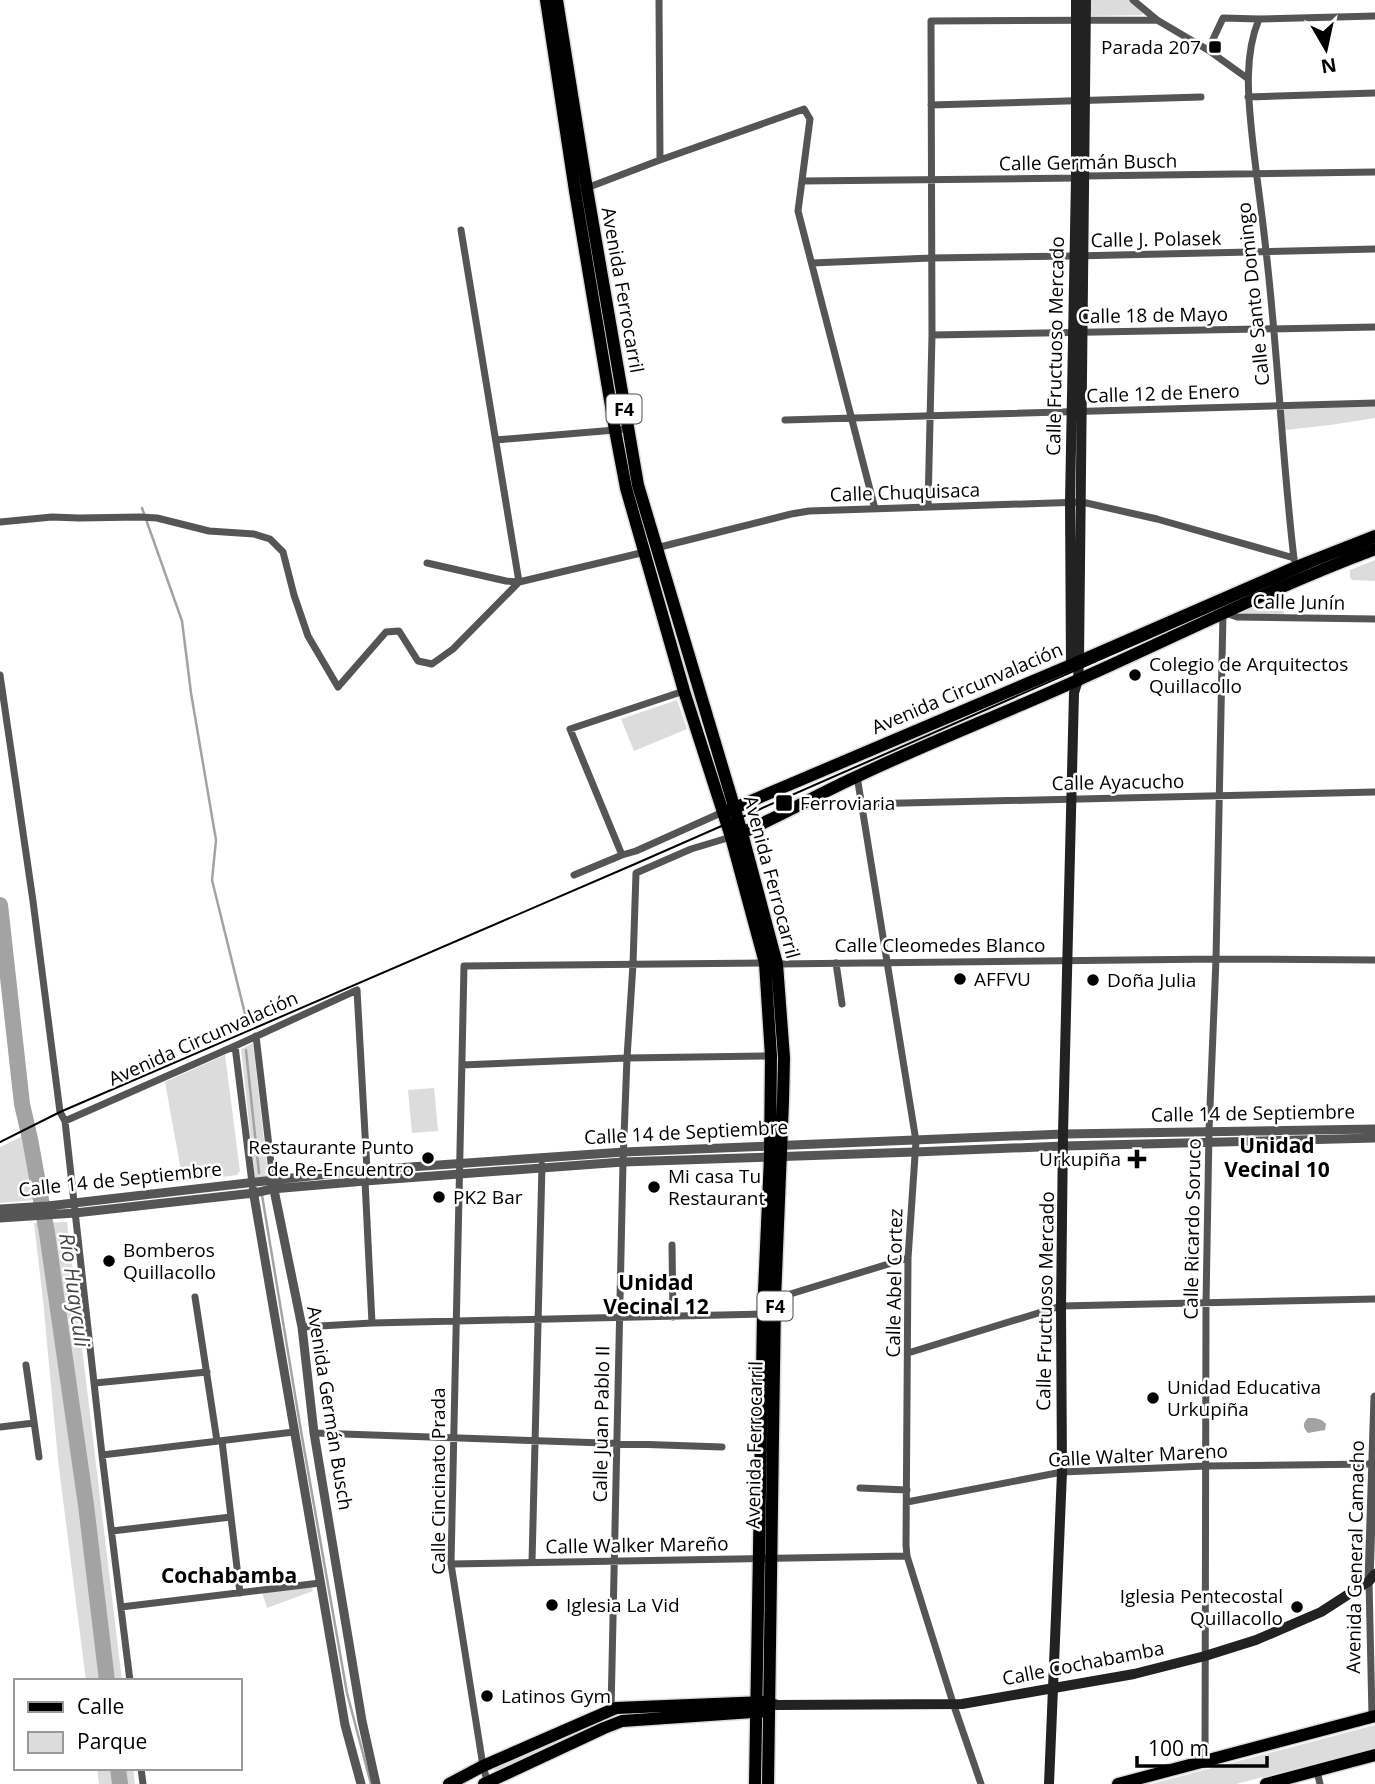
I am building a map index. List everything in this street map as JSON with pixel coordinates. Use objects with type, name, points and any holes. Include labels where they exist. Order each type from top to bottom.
[{"type":"main road","name":"Avenida Ferrocarril","points":[[546,0],[621,429],[626,488],[651,550],[737,835],[771,963],[784,1058],[776,1151],[769,1299],[765,1560],[768,1784]]},
{"type":"main road","name":"Avenida Ferrocarril","points":[[557,0],[581,190]]},
{"type":"main road","name":"Calle Fructuoso Mercado","points":[[1049,1784],[1062,1472],[1061,1306],[1072,799],[1080,177],[1080,21],[1076,0]]},
{"type":"main road","name":"Calle Fructuoso Mercado","points":[[1080,21],[1086,0]]},
{"type":"main road","name":"Avenida Circunvalación","points":[[737,835],[1074,675],[1295,563],[1375,536]]},
{"type":"main road","name":"Avenida Circunvalación","points":[[729,810],[1074,675],[1375,549]]},
{"type":"main road","name":"Avenida Ferrocarril","points":[[651,550],[684,691],[729,810]]},
{"type":"main road","name":"Avenida Ferrocarril","points":[[771,963],[771,1056],[776,1151]]},
{"type":"main road","name":"Calle Cochabamba","points":[[765,1706],[962,1704],[1134,1674],[1256,1640],[1321,1612],[1373,1578]]},
{"type":"main road","name":"Avenida Ferrocarril","points":[[755,1784],[765,1706]]},
{"type":"main road","points":[[449,1784],[483,1766],[610,1710],[624,1707],[765,1706]]},
{"type":"main road","points":[[487,1783],[615,1723],[765,1706]]},
{"type":"main road","points":[[1118,1784],[1373,1716]]},
{"type":"main road","points":[[1266,1784],[1319,1777],[1375,1755]]},
{"type":"street","points":[[659,0],[660,160]]},
{"type":"street","points":[[1133,0],[1157,20],[1208,50],[1247,78]]},
{"type":"street","points":[[1208,50],[1223,18],[1375,16]]},
{"type":"street","name":"Calle Santo Domingo","points":[[1259,19],[1255,28],[1247,78],[1248,97],[1266,252],[1295,563]]},
{"type":"street","points":[[928,507],[932,335],[931,20],[1157,20]]},
{"type":"street","points":[[1248,97],[1375,93]]},
{"type":"street","points":[[931,105],[1201,97]]},
{"type":"street","points":[[581,190],[804,109],[810,119],[798,211],[875,509]]},
{"type":"street","name":"Calle Germán Busch","points":[[802,181],[1375,172]]},
{"type":"street","points":[[460,230],[519,582]]},
{"type":"street","name":"Calle J. Polasek","points":[[812,263],[1375,249]]},
{"type":"street","name":"Calle 18 de Mayo","points":[[932,335],[1375,327]]},
{"type":"street","name":"Calle 12 de Enero","points":[[785,420],[1375,403]]},
{"type":"street","points":[[496,440],[621,429]]},
{"type":"street","name":"Calle Chuquisaca","points":[[519,582],[808,511],[1076,502],[1157,520],[1295,563]]},
{"type":"street","points":[[0,522],[52,517],[157,518],[209,531],[254,534],[270,539],[283,552],[308,636],[338,687],[386,632],[399,631],[418,661],[432,663],[453,649],[519,582]]},
{"type":"street","points":[[427,563],[519,582]]},
{"type":"street","name":"Calle Junín","points":[[1223,612],[1237,617],[1375,619]]},
{"type":"street","name":"Calle Ricardo Soruco","points":[[1205,1762],[1206,1304],[1223,612]]},
{"type":"street","points":[[0,676],[60,1112],[65,1121],[130,1679]]},
{"type":"street","points":[[622,855],[570,729],[684,691]]},
{"type":"street","name":"Calle Abel Cortez","points":[[857,776],[916,1141],[908,1258],[907,1556],[981,1784]]},
{"type":"street","name":"Calle Ayacucho","points":[[862,804],[1375,792]]},
{"type":"street","name":"Avenida Circunvalación","points":[[574,875],[729,810]]},
{"type":"street","name":"Avenida Circunvalación","points":[[636,873],[691,849],[737,835]]},
{"type":"street","name":"Calle Juan Pablo II","points":[[615,1723],[610,1710],[616,1443],[627,1058],[636,873]]},
{"type":"street","name":"Calle Cleomedes Blanco","points":[[464,966],[1375,960]]},
{"type":"street","points":[[836,963],[842,1004]]},
{"type":"street","name":"Calle Cincinato Prada","points":[[464,966],[451,1563],[487,1783]]},
{"type":"street","name":"Avenida Circunvalación","points":[[65,1121],[357,990],[367,1170]]},
{"type":"street","name":"Avenida Germán Busch","points":[[256,1036],[273,1184],[302,1327],[314,1433],[362,1721],[376,1784]]},
{"type":"street","name":"Avenida Germán Busch","points":[[235,1046],[253,1188],[294,1432],[345,1725],[361,1784]]},
{"type":"street","points":[[462,1065],[627,1058],[771,1056]]},
{"type":"street","name":"Calle 14 de Septiembre","points":[[776,1151],[915,1152],[1209,1131],[1375,1129]]},
{"type":"street","name":"Calle 14 de Septiembre","points":[[0,1218],[253,1188],[367,1170],[542,1157],[776,1151],[916,1141],[1209,1142],[1375,1138]]},
{"type":"street","name":"Calle 14 de Septiembre","points":[[273,1184],[460,1175],[542,1168],[624,1156]]},
{"type":"street","points":[[532,1562],[542,1157]]},
{"type":"street","points":[[367,1170],[365,1181],[372,1323]]},
{"type":"street","name":"Calle 14 de Septiembre","points":[[0,1209],[43,1211]]},
{"type":"street","points":[[672,1245],[673,1317]]},
{"type":"street","points":[[769,1299],[908,1258]]},
{"type":"street","points":[[195,1297],[231,1517],[240,1593]]},
{"type":"street","points":[[908,1353],[1061,1306],[1375,1299]]},
{"type":"street","points":[[302,1327],[769,1314]]},
{"type":"street","points":[[26,1365],[39,1457]]},
{"type":"street","points":[[95,1383],[207,1372]]},
{"type":"street","name":"Avenida General Camacho","points":[[1373,1716],[1375,1397]]},
{"type":"street","points":[[0,1427],[34,1423]]},
{"type":"street","points":[[102,1455],[294,1432]]},
{"type":"street","points":[[314,1433],[722,1447]]},
{"type":"street","name":"Calle Walter Mareno","points":[[907,1502],[1062,1472],[1206,1466],[1374,1464]]},
{"type":"street","points":[[860,1488],[907,1490]]},
{"type":"street","points":[[112,1531],[231,1517]]},
{"type":"street","name":"Calle Walker Mareño","points":[[451,1563],[907,1556]]},
{"type":"street","points":[[121,1607],[320,1583]]},
{"type":"green space","points":[[1089,0],[1129,0],[1143,13],[1092,16]]},
{"type":"green space","points":[[1375,406],[1375,418],[1285,430],[1284,409],[1287,408]]},
{"type":"green space","points":[[1375,560],[1375,581],[1352,580],[1350,570]]},
{"type":"green space","points":[[1282,593],[1284,616],[1242,617],[1243,611]]},
{"type":"green space","points":[[677,700],[687,729],[634,751],[621,719]]},
{"type":"green space","points":[[253,1043],[268,1176],[255,1178],[241,1049]]},
{"type":"green space","points":[[225,1055],[240,1171],[237,1175],[183,1182],[165,1082]]},
{"type":"green space","points":[[434,1088],[438,1131],[412,1133],[408,1090]]},
{"type":"green space","points":[[23,1136],[35,1200],[0,1203],[0,1147]]},
{"type":"green space","points":[[67,1222],[122,1679],[86,1679],[58,1460],[34,1223]]},
{"type":"green space","points":[[311,1586],[313,1591],[267,1608],[262,1592]]},
{"type":"green space","points":[[602,1720],[603,1724],[495,1773],[494,1771],[495,1767]]},
{"type":"green space","points":[[1375,1725],[1375,1748],[1236,1784],[1151,1784]]},
{"type":"green space","points":[[97,1770],[133,1770],[135,1784],[99,1784]]},
{"type":"shaded area","points":[[1308,1418],[1322,1421],[1326,1424],[1325,1430],[1308,1433],[1304,1426]]},
{"type":"waterway","points":[[142,508],[182,621],[191,693],[216,840],[212,880],[246,1018]]},
{"type":"waterway","name":"Río Huayculi","points":[[0,905],[22,1104],[47,1233],[86,1505],[107,1679]]},
{"type":"waterway","points":[[246,1050],[259,1173]]},
{"type":"waterway","points":[[262,1195],[347,1693],[371,1784]]},
{"type":"waterway","name":"Río Huayculi","points":[[118,1770],[120,1784]]},
{"type":"tram line","points":[[0,1142],[60,1112],[635,864],[1331,558],[1375,542]]},
{"type":"place","name":"Parada 207","points":[[1215,47]]},
{"type":"place","name":"Colegio de Arquitectos Quillacollo","points":[[1135,675]]},
{"type":"place","name":"Ferroviaria","points":[[784,803]]},
{"type":"place","name":"AFFVU","points":[[960,979]]},
{"type":"place","name":"Doña Julia","points":[[1093,980]]},
{"type":"place","name":"Restaurante Punto de Re-Encuentro","points":[[428,1158]]},
{"type":"place","name":"Urkupiña","points":[[1137,1159]]},
{"type":"place","name":"Mi casa Tu Restaurant","points":[[654,1187]]},
{"type":"place","name":"PK2 Bar","points":[[439,1197]]},
{"type":"place","name":"Bomberos Quillacollo","points":[[109,1261]]},
{"type":"place","name":"Unidad Educativa Urkupiña","points":[[1153,1398]]},
{"type":"place","name":"Iglesia La Vid","points":[[552,1605]]},
{"type":"place","name":"Iglesia Pentecostal Quillacollo","points":[[1297,1607]]},
{"type":"place","name":"Latinos Gym","points":[[487,1696]]},
{"type":"district","name":"Unidad Vecinal 10","points":[[1277,1157]]},
{"type":"district","name":"Unidad Vecinal 12","points":[[656,1294]]},
{"type":"district","name":"Cochabamba","points":[[229,1575]]}]
